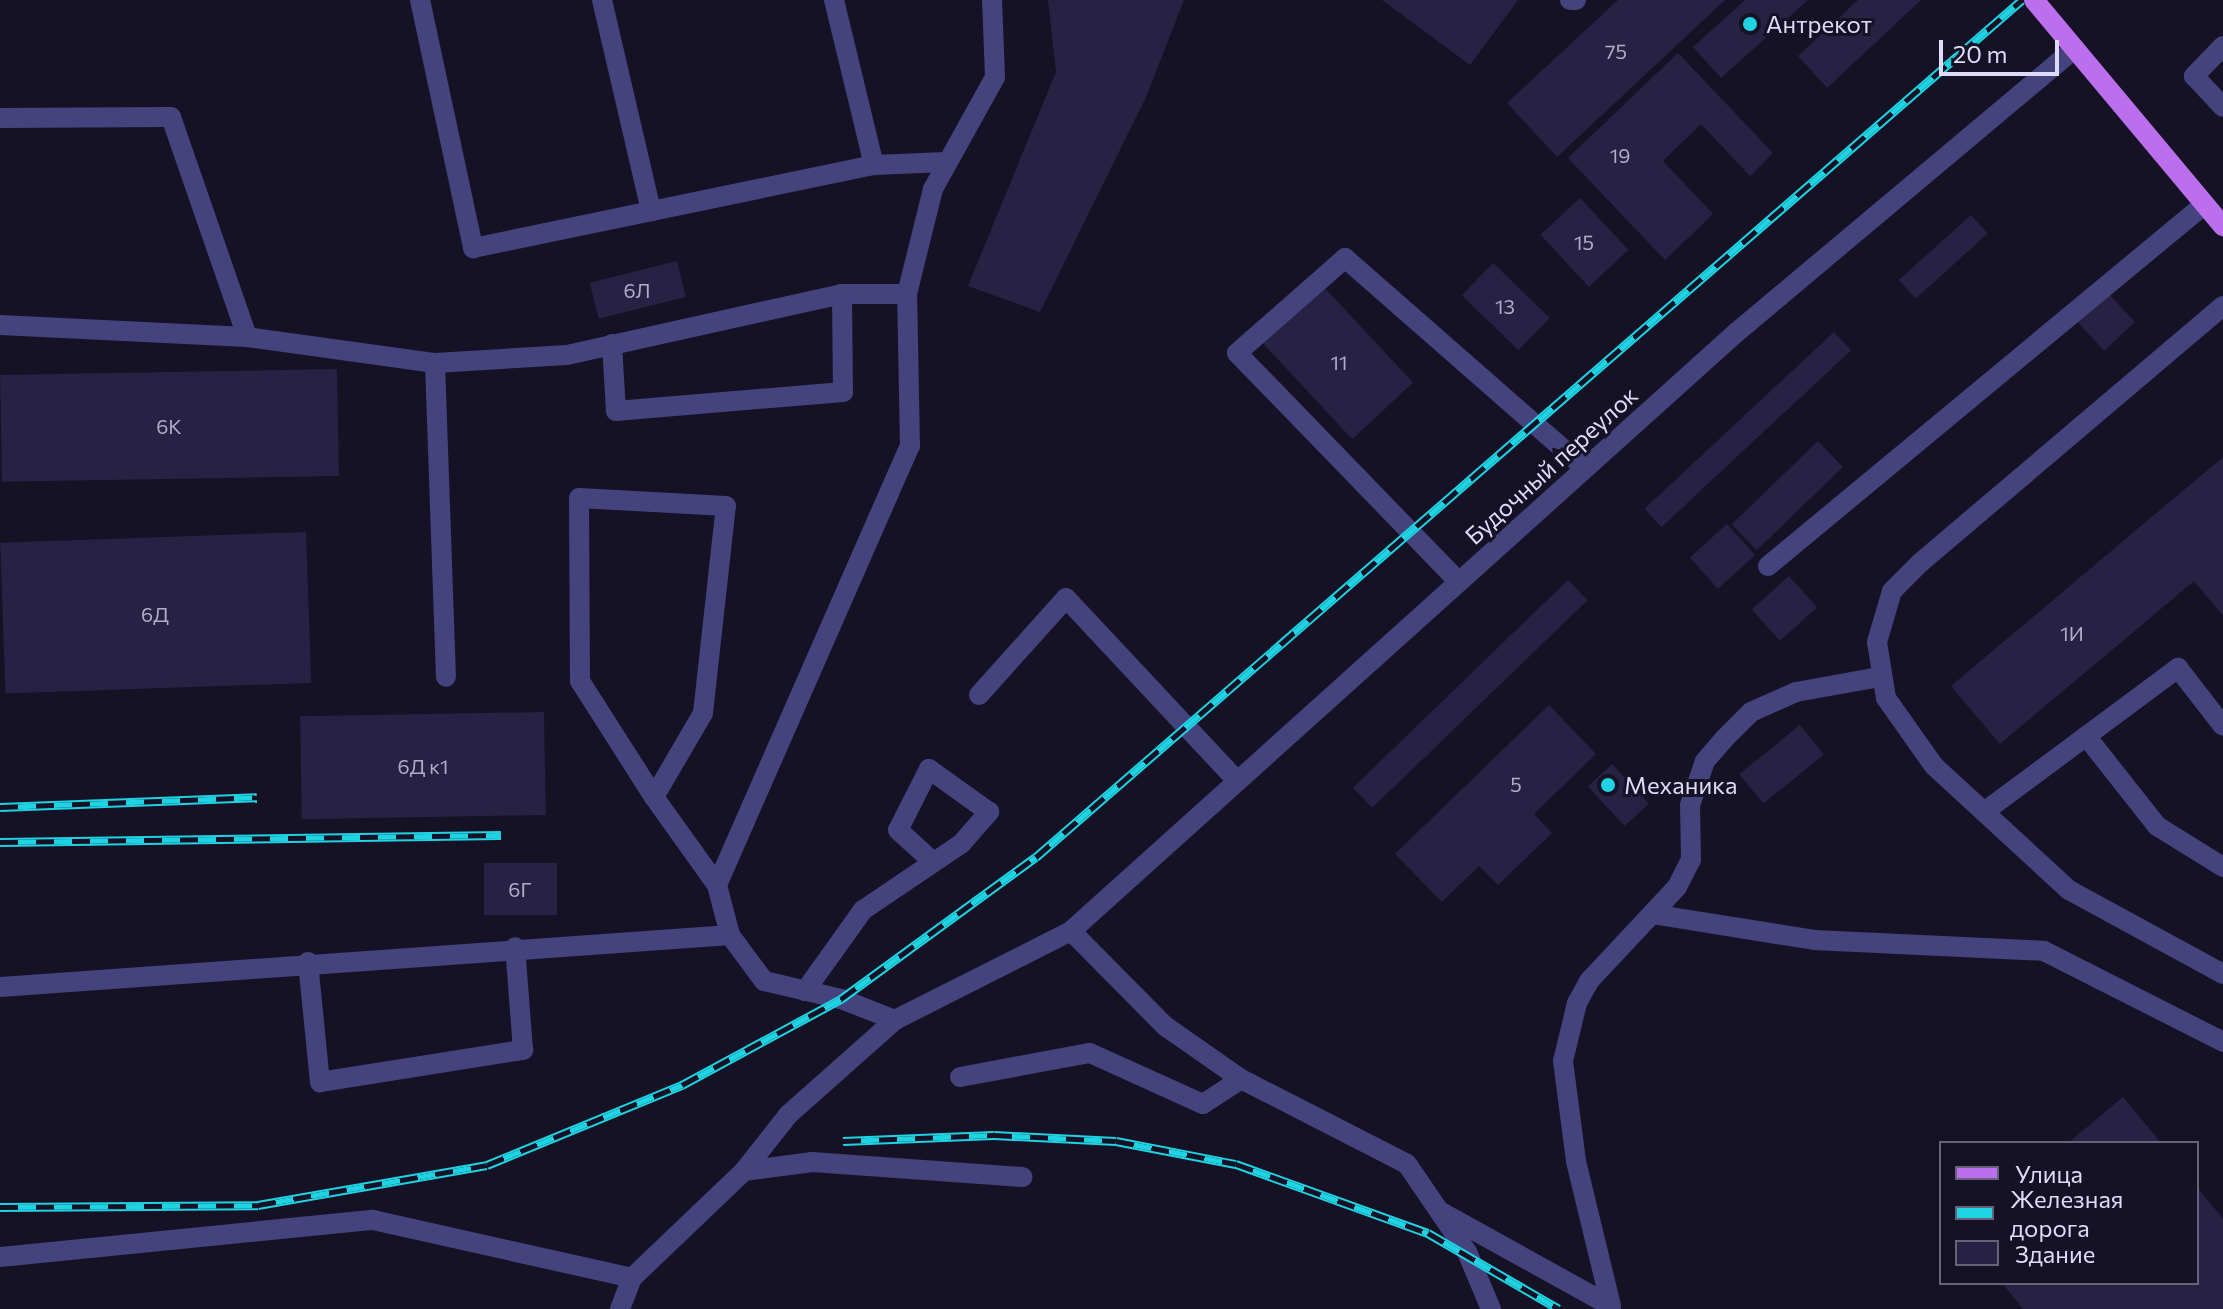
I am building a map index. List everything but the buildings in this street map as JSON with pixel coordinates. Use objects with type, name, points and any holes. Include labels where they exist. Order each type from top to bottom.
[{"type":"main road","points":[[2034,0],[2223,226]]},
{"type":"street","points":[[420,0],[473,248],[874,165],[946,162]]},
{"type":"street","points":[[602,0],[651,211]]},
{"type":"street","points":[[834,0],[874,165]]},
{"type":"street","points":[[717,885],[910,446],[907,294],[919,232],[946,162],[995,77],[992,0]]},
{"type":"street","points":[[2223,46],[2194,76],[2223,107]]},
{"type":"street","name":"Будочный переулок","points":[[632,1278],[744,1171],[788,1115],[895,1020],[1071,931],[1585,468],[2075,48]]},
{"type":"street","points":[[0,118],[171,117],[247,337]]},
{"type":"street","points":[[1768,566],[2205,204]]},
{"type":"street","points":[[1459,582],[1237,353],[1345,258],[1585,468]]},
{"type":"street","points":[[0,325],[247,337],[435,363],[567,355],[842,294],[907,294]]},
{"type":"street","points":[[612,344],[616,411],[843,392],[842,294]]},
{"type":"street","points":[[2223,306],[1892,591],[1877,642],[1879,677],[1886,698],[1934,766],[2069,890],[2223,974]]},
{"type":"street","points":[[435,363],[446,677]]},
{"type":"street","points":[[654,797],[703,713],[726,506],[579,498],[580,681],[654,797],[717,885],[730,935],[764,981],[895,1020]]},
{"type":"street","points":[[979,695],[1066,598],[1237,781]]},
{"type":"street","points":[[1984,812],[2178,668],[2223,726]]},
{"type":"street","points":[[1614,1308],[1576,1161],[1563,1061],[1566,1033],[1589,981],[1652,914],[1691,860],[1690,805],[1705,761],[1724,739],[1751,712],[1796,692],[1879,677]]},
{"type":"street","points":[[2086,736],[2157,826],[2223,867]]},
{"type":"street","points":[[805,991],[863,910],[933,862],[989,812],[929,769],[898,830],[933,862]]},
{"type":"street","points":[[1652,914],[1814,940],[2044,951],[2223,1042]]},
{"type":"street","points":[[1071,931],[1165,1026],[1241,1079],[1407,1164],[1467,1252],[1491,1309]]},
{"type":"street","points":[[0,987],[515,947],[730,935]]},
{"type":"street","points":[[308,962],[320,1082],[523,1050],[515,947]]},
{"type":"street","points":[[960,1077],[1090,1053],[1203,1104],[1241,1079]]},
{"type":"street","points":[[744,1171],[812,1162],[1022,1177]]},
{"type":"street","points":[[1439,1211],[1614,1308]]},
{"type":"street","points":[[0,1257],[373,1220],[632,1278],[620,1309]]},
{"type":"railway","points":[[0,1207],[258,1205],[487,1165],[682,1085],[841,999],[1036,857],[2022,0]]},
{"type":"railway","points":[[0,807],[257,797]]},
{"type":"railway","points":[[0,842],[501,835]]},
{"type":"railway","points":[[843,1141],[994,1135],[1116,1141],[1236,1164],[1428,1233],[1559,1309]]},
{"type":"place","name":"Антрекот","points":[[1750,24]]},
{"type":"place","name":"Механика","points":[[1608,785]]}]
